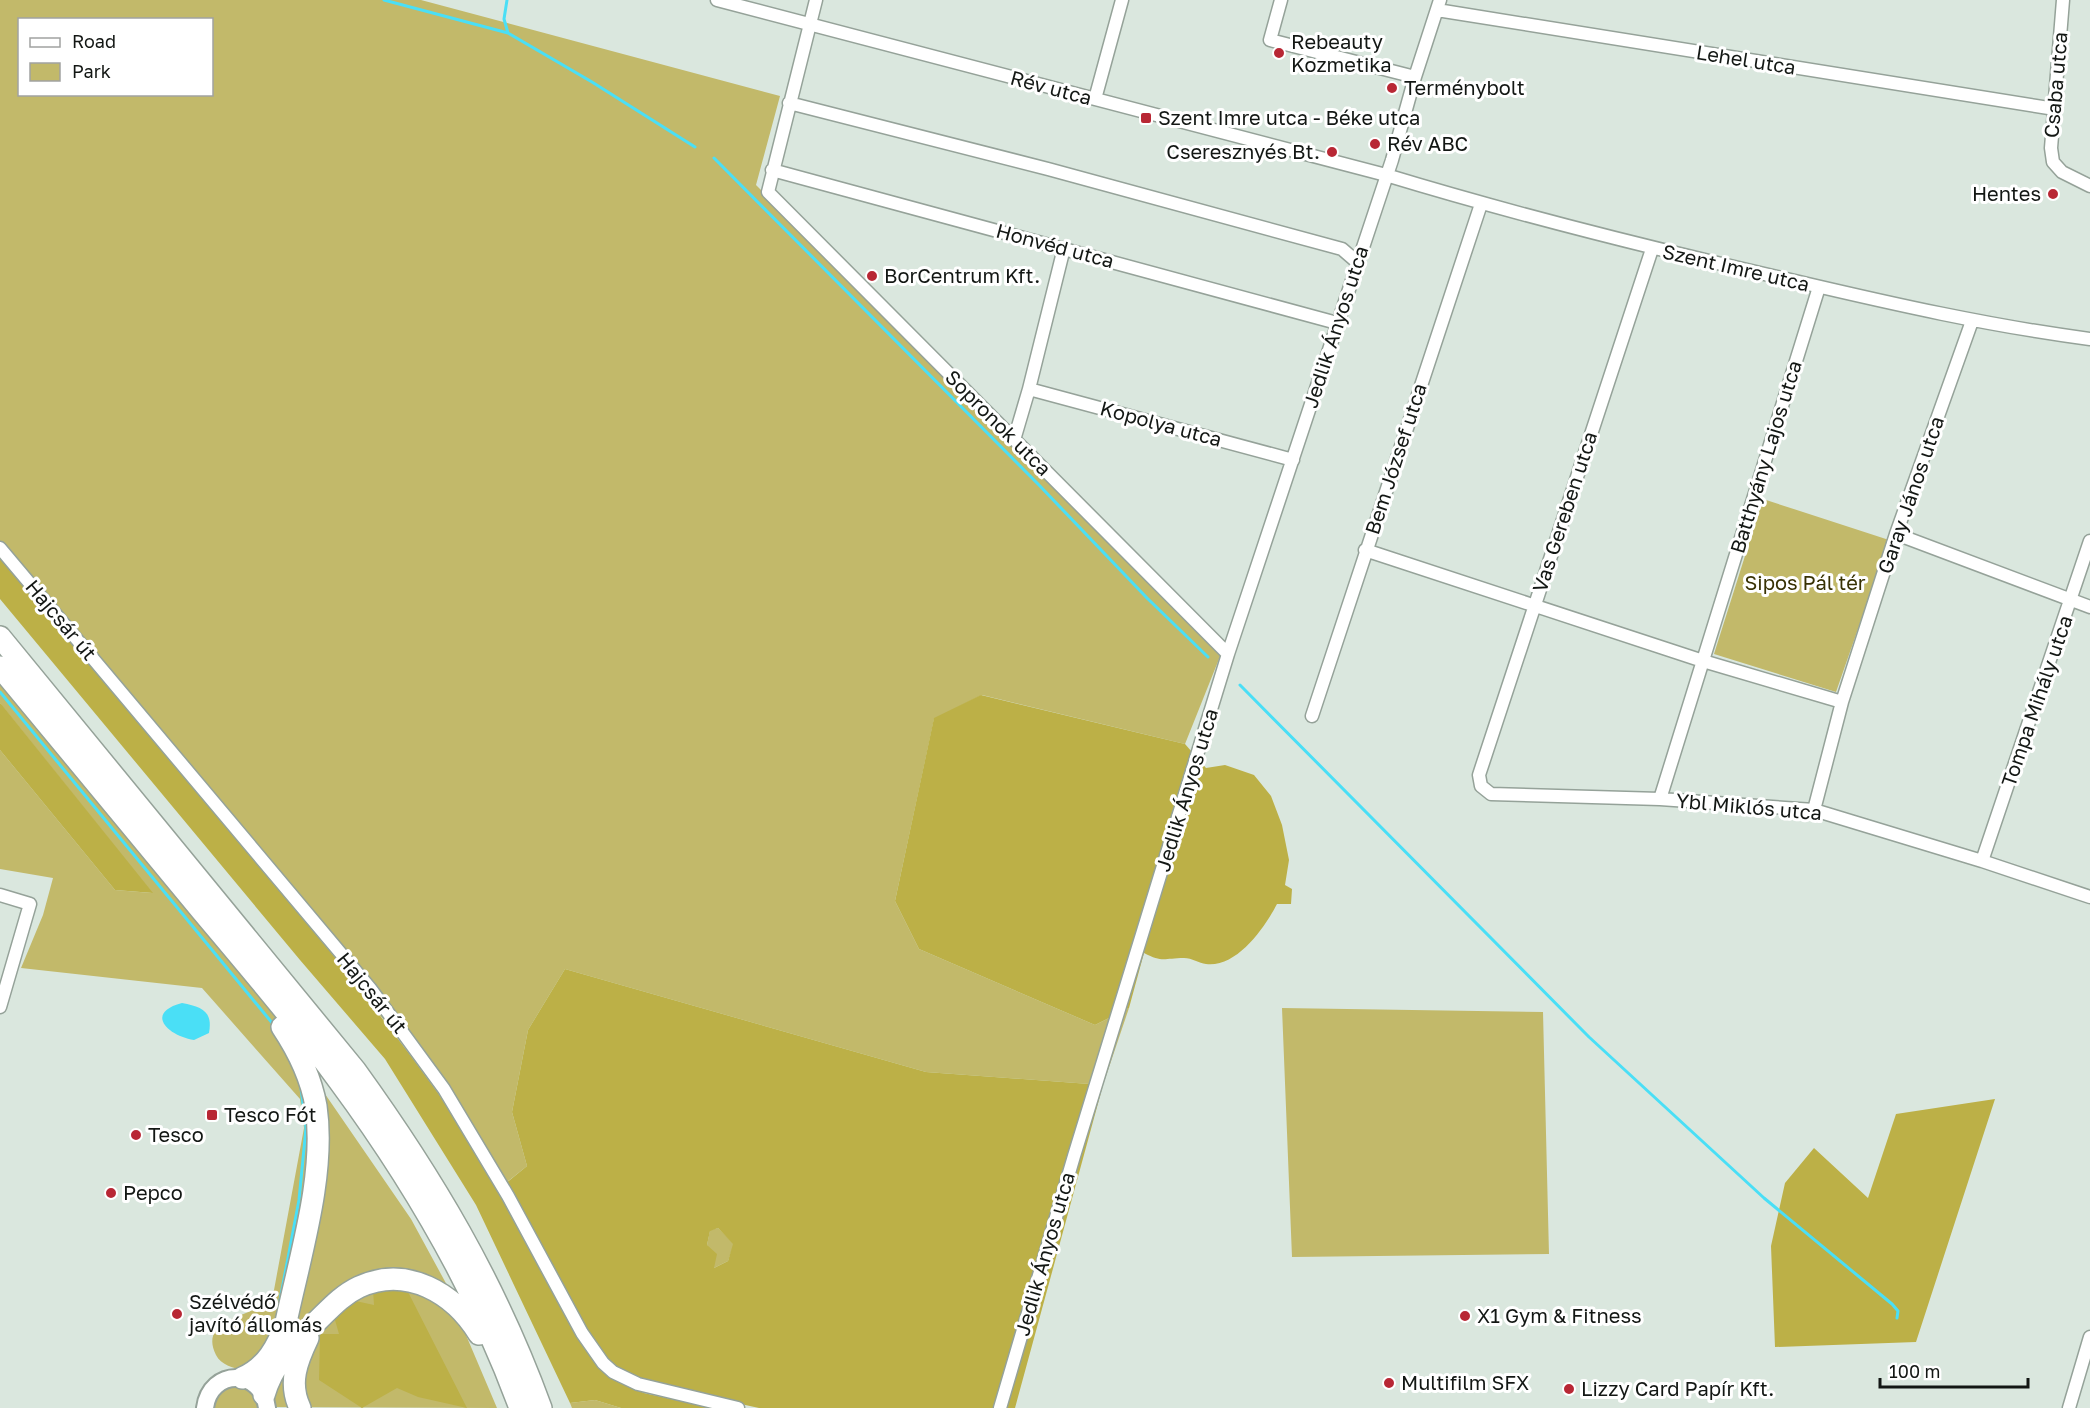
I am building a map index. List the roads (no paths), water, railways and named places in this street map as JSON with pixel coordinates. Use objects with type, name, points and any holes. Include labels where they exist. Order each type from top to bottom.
[{"type":"highway","points":[[0,638],[355,1070],[387,1114],[452,1216],[481,1271],[522,1360],[540,1408]]},
{"type":"highway","points":[[0,667],[339,1080],[414,1190],[476,1303],[520,1408]]},
{"type":"highway","points":[[227,941],[292,1043],[304,1066],[313,1095],[318,1131],[313,1197],[286,1323],[269,1358],[254,1373],[242,1378]]},
{"type":"highway","points":[[265,1401],[269,1377],[274,1368],[305,1332],[336,1302],[360,1287],[379,1281],[395,1280],[419,1284],[449,1299],[464,1312],[494,1363],[511,1385]]},
{"type":"highway","points":[[300,1408],[293,1382],[295,1368],[314,1325]]},
{"type":"main road","points":[[203,1406],[210,1393],[222,1381],[230,1378],[242,1378],[255,1384],[265,1401]]},
{"type":"street","name":"Rév utca","points":[[717,0],[1386,175]]},
{"type":"street","points":[[772,170],[816,0]]},
{"type":"street","points":[[1095,99],[1122,0]]},
{"type":"street","points":[[1281,0],[1270,40],[1415,77]]},
{"type":"street","name":"Csaba utca","points":[[2063,0],[2051,148],[2053,162],[2062,172],[2090,186]]},
{"type":"street","name":"Jedlik Ányos utca","points":[[1000,1408],[1074,1156],[1228,654],[1386,175],[1438,5]]},
{"type":"street","name":"Lehel utca","points":[[1438,5],[2055,109]]},
{"type":"street","points":[[789,103],[1048,169],[1342,249],[1357,262]]},
{"type":"street","name":"Sopronok utca","points":[[772,170],[768,192],[1228,654]]},
{"type":"street","name":"Honvéd utca","points":[[772,170],[1337,323]]},
{"type":"street","name":"Szent Imre utca","points":[[1386,175],[1481,204],[1652,249],[1972,321],[2090,339]]},
{"type":"street","name":"Bem József utca","points":[[1312,716],[1481,204]]},
{"type":"street","points":[[1014,440],[1064,248]]},
{"type":"street","name":"Vas Gereben utca","points":[[1479,775],[1652,249]]},
{"type":"street","name":"Batthyány Lajos utca","points":[[1660,799],[1819,287]]},
{"type":"street","name":"Garay János utca","points":[[1814,810],[1842,702],[1896,534],[1972,321]]},
{"type":"street","name":"Kopolya utca","points":[[1029,388],[1293,460]]},
{"type":"street","points":[[1896,534],[2090,607]]},
{"type":"street","name":"Tompa Mihály utca","points":[[1982,861],[2090,541]]},
{"type":"street","name":"Hajcsár út","points":[[0,548],[370,988],[415,1046],[444,1089],[508,1196],[582,1333],[603,1363],[621,1377],[638,1384],[738,1408]]},
{"type":"street","points":[[1365,550],[1702,661],[1842,702]]},
{"type":"street","name":"Ybl Miklós utca","points":[[1479,775],[1481,786],[1491,794],[1660,799],[1814,810],[1982,861],[2090,897]]},
{"type":"street","points":[[0,895],[30,904],[0,1007]]},
{"type":"street","points":[[2069,1408],[2090,1337]]},
{"type":"water","points":[[182,1003],[204,1011],[209,1020],[209,1033],[194,1040],[184,1038],[164,1024],[162,1018],[164,1012]]},
{"type":"waterway","points":[[384,0],[508,33],[592,82],[695,147]]},
{"type":"waterway","points":[[507,0],[504,19],[508,33]]},
{"type":"waterway","points":[[714,158],[1039,485],[1147,598],[1208,657]]},
{"type":"waterway","points":[[1240,685],[1589,1037],[1764,1198],[1892,1304],[1898,1311],[1897,1318]]},
{"type":"waterway","points":[[0,692],[273,1024]]},
{"type":"waterway","points":[[280,1300],[299,1200],[306,1128],[301,1088]]},
{"type":"place","name":"Rebeauty Kozmetika","points":[[1279,53]]},
{"type":"place","name":"Terménybolt","points":[[1392,88]]},
{"type":"place","name":"Szent Imre utca - Béke utca","points":[[1146,118]]},
{"type":"place","name":"Rév ABC","points":[[1375,144]]},
{"type":"place","name":"Cseresznyés Bt.","points":[[1332,152]]},
{"type":"place","name":"Hentes","points":[[2053,194]]},
{"type":"place","name":"BorCentrum Kft.","points":[[872,276]]},
{"type":"place","name":"Tesco Fót","points":[[212,1115]]},
{"type":"place","name":"Tesco","points":[[136,1135]]},
{"type":"place","name":"Pepco","points":[[111,1193]]},
{"type":"place","name":"Szélvédő javító állomás","points":[[177,1314]]},
{"type":"place","name":"X1 Gym & Fitness","points":[[1465,1316]]},
{"type":"place","name":"Multifilm SFX","points":[[1389,1383]]},
{"type":"place","name":"Lizzy Card Papír Kft.","points":[[1569,1389]]},
{"type":"park label","name":"Sipos Pál tér","points":[[1805,583]]}]
